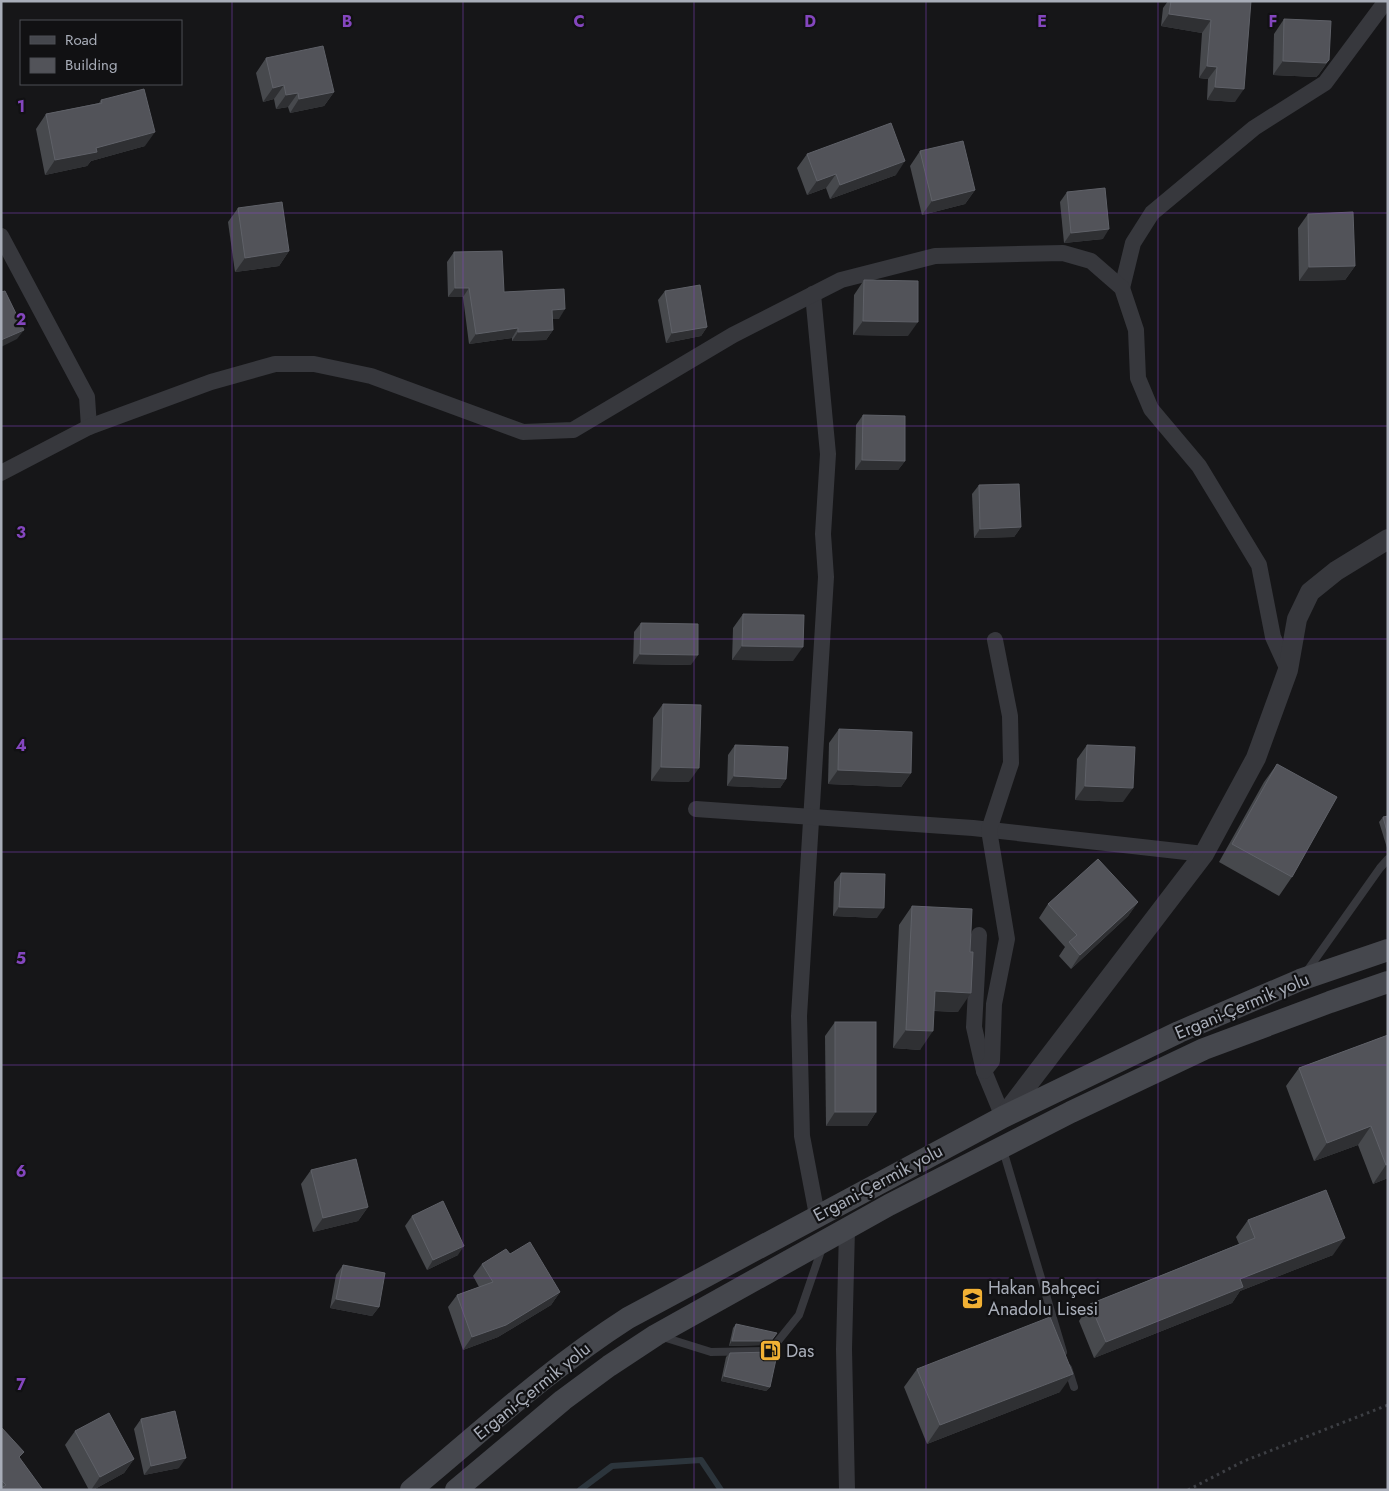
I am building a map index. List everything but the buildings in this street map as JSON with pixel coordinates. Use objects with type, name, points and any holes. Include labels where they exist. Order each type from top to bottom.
[{"type":"main road","name":"Ergani-Çermik yolu","points":[[411,1490],[566,1361],[628,1318],[1003,1116],[1179,1032],[1300,980],[1388,950]]},
{"type":"main road","name":"Ergani-Çermik yolu","points":[[456,1490],[563,1400],[609,1366],[656,1335],[727,1297],[847,1228],[1071,1112],[1204,1049],[1388,982]]},
{"type":"street","points":[[1122,288],[1133,243],[1152,213],[1254,128],[1325,83],[1386,1]]},
{"type":"street","points":[[1,236],[87,397],[89,427]]},
{"type":"street","points":[[1,473],[89,427],[220,380],[275,364],[314,364],[371,376],[523,432],[573,430],[733,335],[841,280],[934,256],[1063,253],[1091,261],[1122,288],[1136,330],[1138,378],[1150,409],[1199,466],[1259,565],[1273,637],[1288,670]]},
{"type":"street","points":[[813,294],[828,454],[823,534],[826,578],[799,1016],[802,1136],[817,1215]]},
{"type":"street","points":[[979,935],[974,1027],[984,1071],[1003,1116],[1204,854],[1256,758],[1288,670],[1297,619],[1310,592],[1336,571],[1388,539]]},
{"type":"street","points":[[984,1071],[992,1061],[994,1004],[1008,939],[989,830],[1011,763],[1010,716],[995,640]]},
{"type":"street","points":[[696,809],[989,830],[1204,854]]},
{"type":"street","points":[[847,1228],[844,1349],[847,1490]]},
{"type":"lane","points":[[1300,980],[1388,859]]},
{"type":"lane","points":[[1002,1147],[1074,1387]]},
{"type":"lane","points":[[656,1335],[712,1352],[770,1351],[799,1315],[825,1241]]},
{"type":"path","points":[[1188,1490],[1244,1461],[1388,1405]]},
{"type":"waterway","points":[[580,1490],[612,1466],[701,1460],[721,1490]]},
{"type":"place","name":"Hakan Bahçeci Anadolu Lisesi","points":[[972,1298]]},
{"type":"place","name":"Das","points":[[770,1351]]}]
